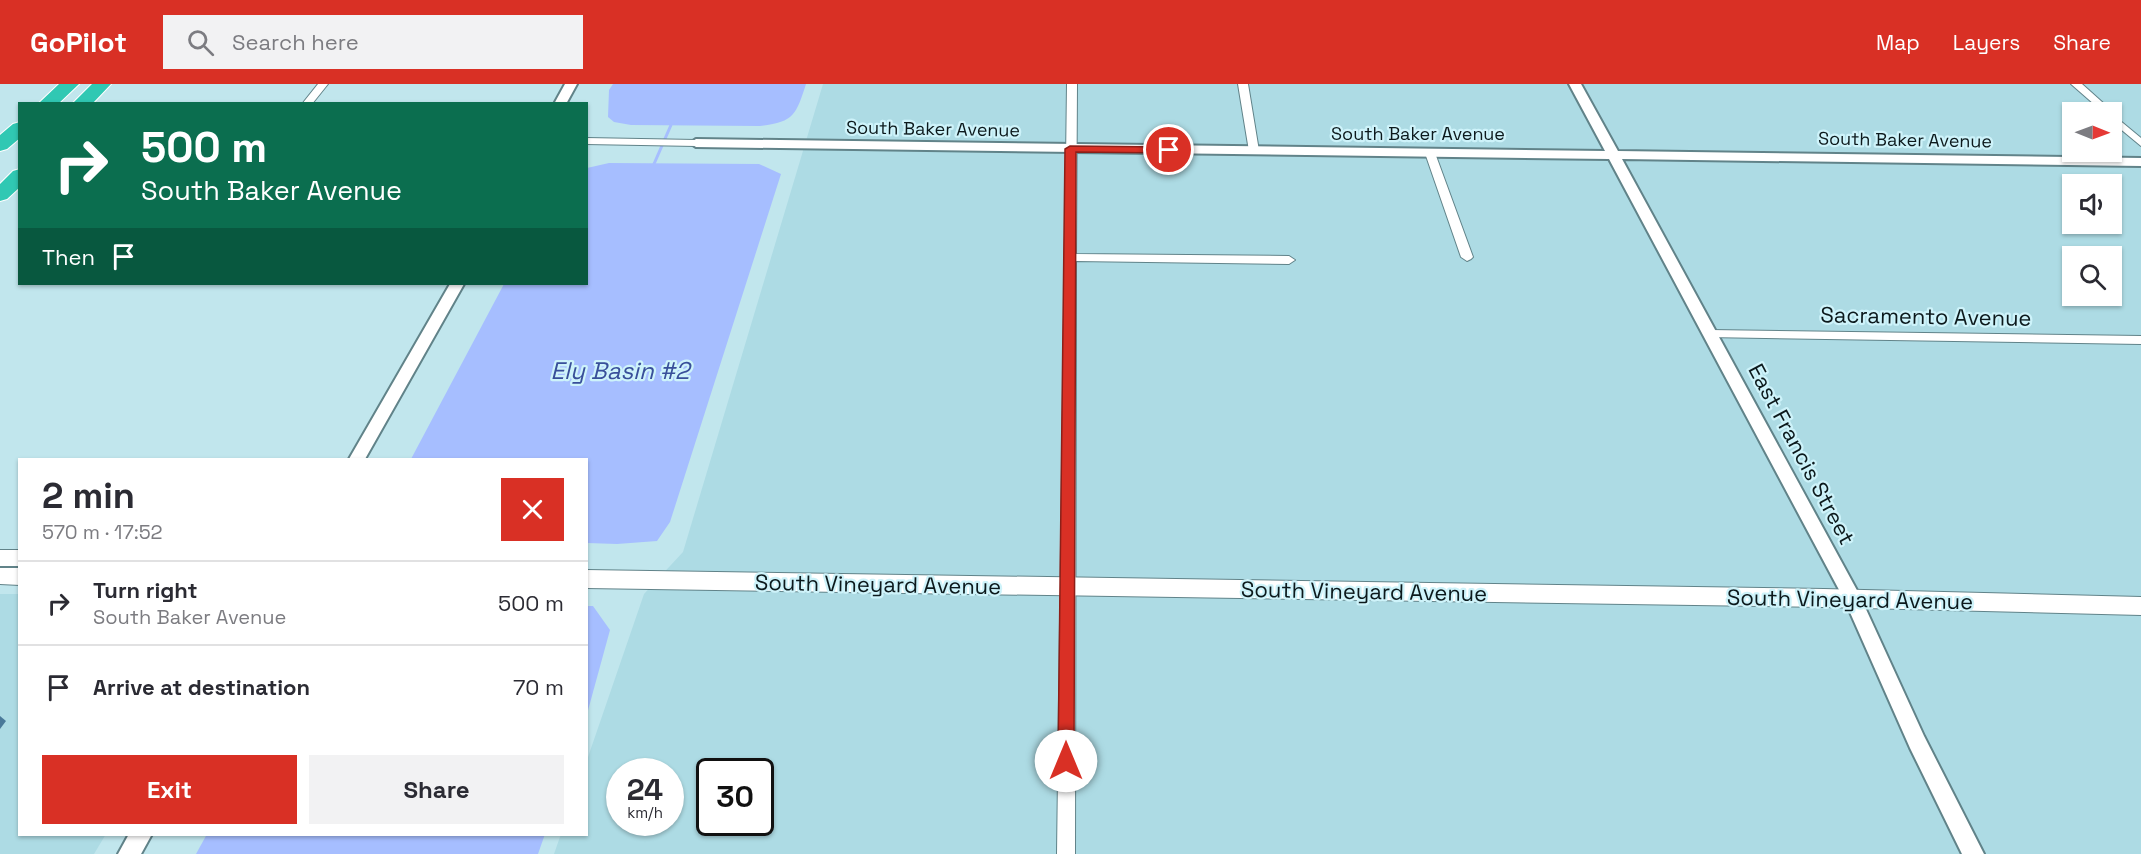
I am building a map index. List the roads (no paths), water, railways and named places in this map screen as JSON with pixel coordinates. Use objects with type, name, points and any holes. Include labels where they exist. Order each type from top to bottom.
[{"type":"highway","points":[[49,102],[70,84]]},
{"type":"highway","points":[[83,102],[102,84]]},
{"type":"highway","points":[[92,102],[109,84]]},
{"type":"highway","points":[[0,132],[18,120]]},
{"type":"highway","points":[[0,145],[18,130]]},
{"type":"highway","points":[[0,178],[18,162]]},
{"type":"highway","points":[[0,195],[18,177]]},
{"type":"main road","points":[[0,558],[18,558]]},
{"type":"main road","points":[[0,576],[18,577]]},
{"type":"main road","name":"South Vineyard Avenue","points":[[588,579],[1853,598],[2141,606]]},
{"type":"street","points":[[308,102],[323,84]]},
{"type":"street","points":[[561,102],[571,84]]},
{"type":"street","points":[[1066,854],[1072,84]]},
{"type":"street","points":[[1243,84],[1254,151]]},
{"type":"street","name":"East Francis Street","points":[[1575,84],[1853,598],[1917,742],[1972,854]]},
{"type":"street","points":[[2076,84],[2097,102]]},
{"type":"street","points":[[2122,126],[2141,143]]},
{"type":"street","points":[[588,141],[696,143]]},
{"type":"street","name":"South Baker Avenue","points":[[696,143],[2141,162]]},
{"type":"street","points":[[1430,153],[1467,257]]},
{"type":"street","points":[[1070,257],[1289,260]]},
{"type":"street","points":[[358,458],[456,285]]},
{"type":"street","name":"Sacramento Avenue","points":[[1710,334],[2141,340]]},
{"type":"street","points":[[129,854],[140,836]]},
{"type":"water","points":[[613,84],[806,84],[792,115],[780,122],[760,126],[631,125],[614,122],[608,117],[609,90]]},
{"type":"water","name":"Ely Basin #2","points":[[609,163],[759,164],[781,174],[670,522],[657,541],[617,544],[588,543],[588,458],[412,458],[503,285],[588,285],[588,168]]},
{"type":"water","points":[[588,606],[593,606],[610,630],[588,710]]},
{"type":"water","points":[[206,836],[544,836],[538,854],[196,854]]},
{"type":"waterway","points":[[654,164],[671,125]]}]
